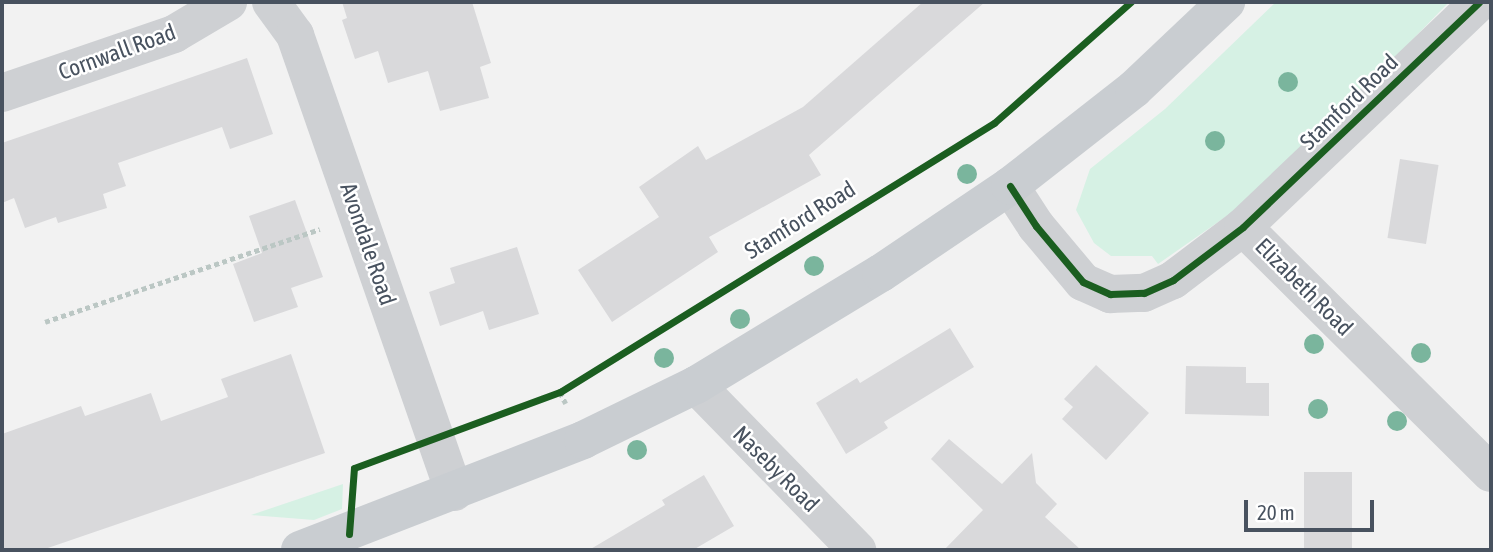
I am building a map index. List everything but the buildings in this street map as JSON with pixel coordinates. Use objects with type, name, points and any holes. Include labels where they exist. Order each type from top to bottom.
[{"type":"main road","points":[[300,550],[583,440],[696,385],[881,273],[1010,186],[1134,89],[1226,2]]},
{"type":"street","name":"Cornwall Road","points":[[2,93],[174,34],[228,2]]},
{"type":"street","name":"Avondale Road","points":[[271,2],[295,35],[454,492]]},
{"type":"street","name":"Stamford Road","points":[[1243,227],[1479,2]]},
{"type":"street","name":"Elizabeth Road","points":[[1010,186],[1068,268],[1083,282],[1110,294],[1144,293],[1173,280],[1243,227],[1491,473]]},
{"type":"street","name":"Naseby Road","points":[[696,385],[857,550]]},
{"type":"path","points":[[45,323],[358,216]]},
{"type":"path","points":[[552,395],[572,385]]},
{"type":"green space","points":[[1276,2],[1449,2],[1330,125],[1231,213],[1158,264],[1152,256],[1111,256],[1094,243],[1076,210],[1090,169],[1165,109]]},
{"type":"green space","points":[[343,484],[342,509],[314,520],[251,515]]},
{"type":"cycle path","points":[[349,534],[354,468],[560,392],[994,123],[1131,2]]},
{"type":"cycle path","points":[[1010,186],[1036,226],[1083,282],[1110,294],[1144,293],[1173,280],[1243,227],[1479,2]]}]
